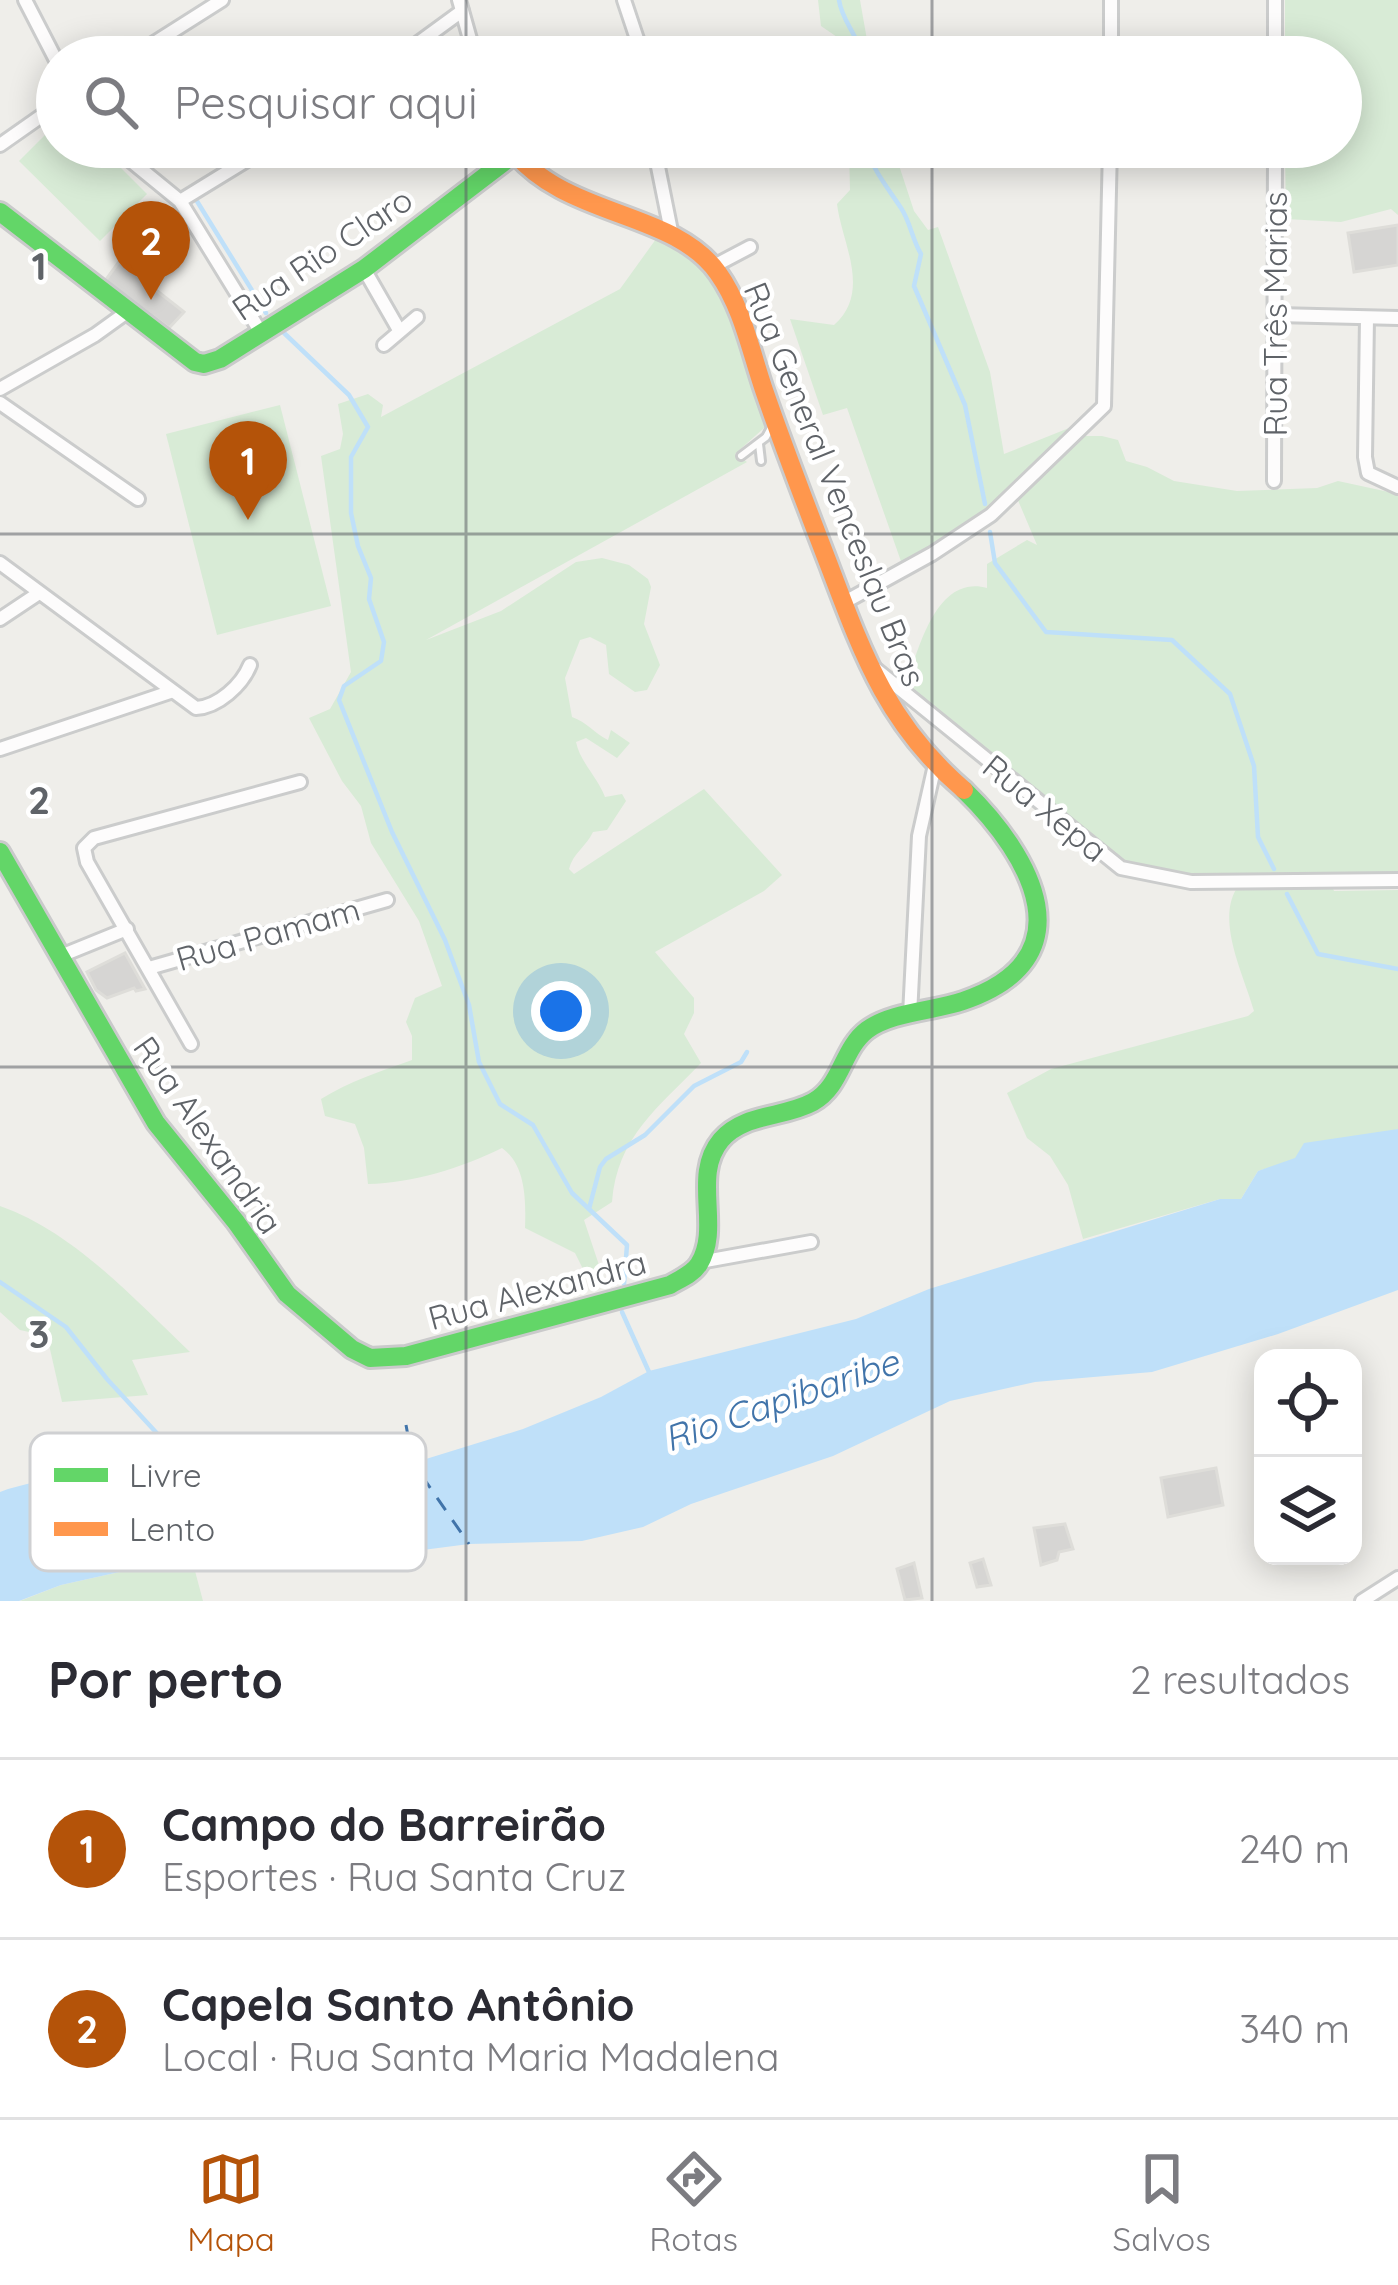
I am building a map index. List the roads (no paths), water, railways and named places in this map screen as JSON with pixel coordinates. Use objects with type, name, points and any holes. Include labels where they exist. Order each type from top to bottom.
[{"type":"street","points":[[26,0],[44,36]]},
{"type":"street","points":[[186,0],[195,17]]},
{"type":"street","points":[[165,36],[222,0]]},
{"type":"street","points":[[624,0],[637,36]]},
{"type":"street","points":[[1111,36],[1112,0]]},
{"type":"street","points":[[1275,0],[1275,36]]},
{"type":"street","points":[[423,36],[460,3],[469,36]]},
{"type":"street","points":[[0,145],[36,120]]},
{"type":"street","points":[[140,168],[180,201],[260,331]]},
{"type":"street","points":[[180,201],[234,168]]},
{"type":"street","name":"Rua Rio Claro","points":[[127,312],[196,362],[220,358],[364,268],[490,168]]},
{"type":"street","name":"Rua General Venceslau Bras","points":[[526,168],[560,189],[672,236],[714,266],[878,687],[934,765]]},
{"type":"street","points":[[658,168],[672,236]]},
{"type":"street","points":[[843,603],[992,515],[1104,406],[1110,168]]},
{"type":"street","name":"Rua Três Marias","points":[[1274,481],[1275,168]]},
{"type":"street","points":[[0,212],[127,312],[0,389]]},
{"type":"street","points":[[714,266],[750,247]]},
{"type":"street","points":[[364,268],[399,330]]},
{"type":"street","points":[[1277,315],[1398,317]]},
{"type":"street","points":[[384,345],[417,316]]},
{"type":"street","points":[[1367,318],[1365,458],[1368,473],[1398,487]]},
{"type":"street","points":[[0,403],[138,499]]},
{"type":"street","points":[[0,563],[196,708],[207,708],[239,683],[250,665]]},
{"type":"street","points":[[0,619],[39,593]]},
{"type":"street","name":"Rua Xepa","points":[[867,662],[1121,868],[1191,882],[1398,880]]},
{"type":"street","points":[[0,749],[170,692]]},
{"type":"street","points":[[811,1242],[700,1262],[707,1171],[714,1150],[741,1124],[823,1097],[862,1033],[985,993],[1013,977],[1032,953],[1038,922],[1035,893],[1010,838],[934,765],[919,836],[910,1015]]},
{"type":"street","points":[[191,1044],[87,862],[85,848],[94,838],[300,782]]},
{"type":"street","name":"Rua Alexandria","points":[[0,851],[138,1096],[236,1222],[266,1270],[304,1313],[370,1358]]},
{"type":"street","name":"Rua Pamam","points":[[149,968],[387,900]]},
{"type":"street","points":[[58,957],[127,928]]},
{"type":"street","name":"Rua Alexandra","points":[[370,1358],[406,1356],[495,1335],[670,1285],[700,1262]]},
{"type":"street","points":[[1362,1601],[1398,1578]]},
{"type":"lane","points":[[741,456],[759,444],[774,419]]},
{"type":"lane","points":[[759,444],[761,461]]},
{"type":"water","name":"Rio Capibaribe","points":[[1398,1129],[1398,1290],[1278,1334],[1152,1372],[1035,1382],[950,1401],[833,1456],[691,1504],[643,1527],[582,1541],[426,1550],[426,1459],[523,1429],[649,1371],[856,1319],[929,1289],[1220,1199],[1241,1199],[1258,1171],[1295,1158],[1304,1143]]},
{"type":"water","name":"Rio Capibaribe","points":[[30,1483],[30,1571],[124,1571],[61,1585],[19,1601],[0,1601],[0,1492]]},
{"type":"waterway","points":[[839,0],[854,36]]},
{"type":"waterway","points":[[876,168],[904,213],[921,254],[914,286],[965,405],[985,504]]},
{"type":"waterway","points":[[195,198],[266,313]]},
{"type":"waterway","points":[[283,332],[349,395],[368,427],[351,457],[351,513],[371,578],[369,599],[384,642],[381,661],[344,686],[339,700],[392,832],[445,940],[469,1005],[479,1062],[500,1104],[533,1125],[572,1193],[627,1245],[624,1284]]},
{"type":"waterway","points":[[990,532],[995,563],[1046,632],[1172,640],[1230,694],[1254,766],[1258,837],[1274,869]]},
{"type":"waterway","points":[[1287,894],[1318,954],[1398,969]]},
{"type":"waterway","points":[[589,1209],[606,1159],[645,1135],[694,1086],[741,1062],[747,1052]]},
{"type":"waterway","points":[[0,1282],[66,1327],[157,1433]]},
{"type":"waterway","points":[[622,1312],[649,1372]]},
{"type":"place","name":"Capela Santo Antônio","points":[[151,300]]},
{"type":"place","name":"Campo do Barreirão","points":[[248,520]]}]
